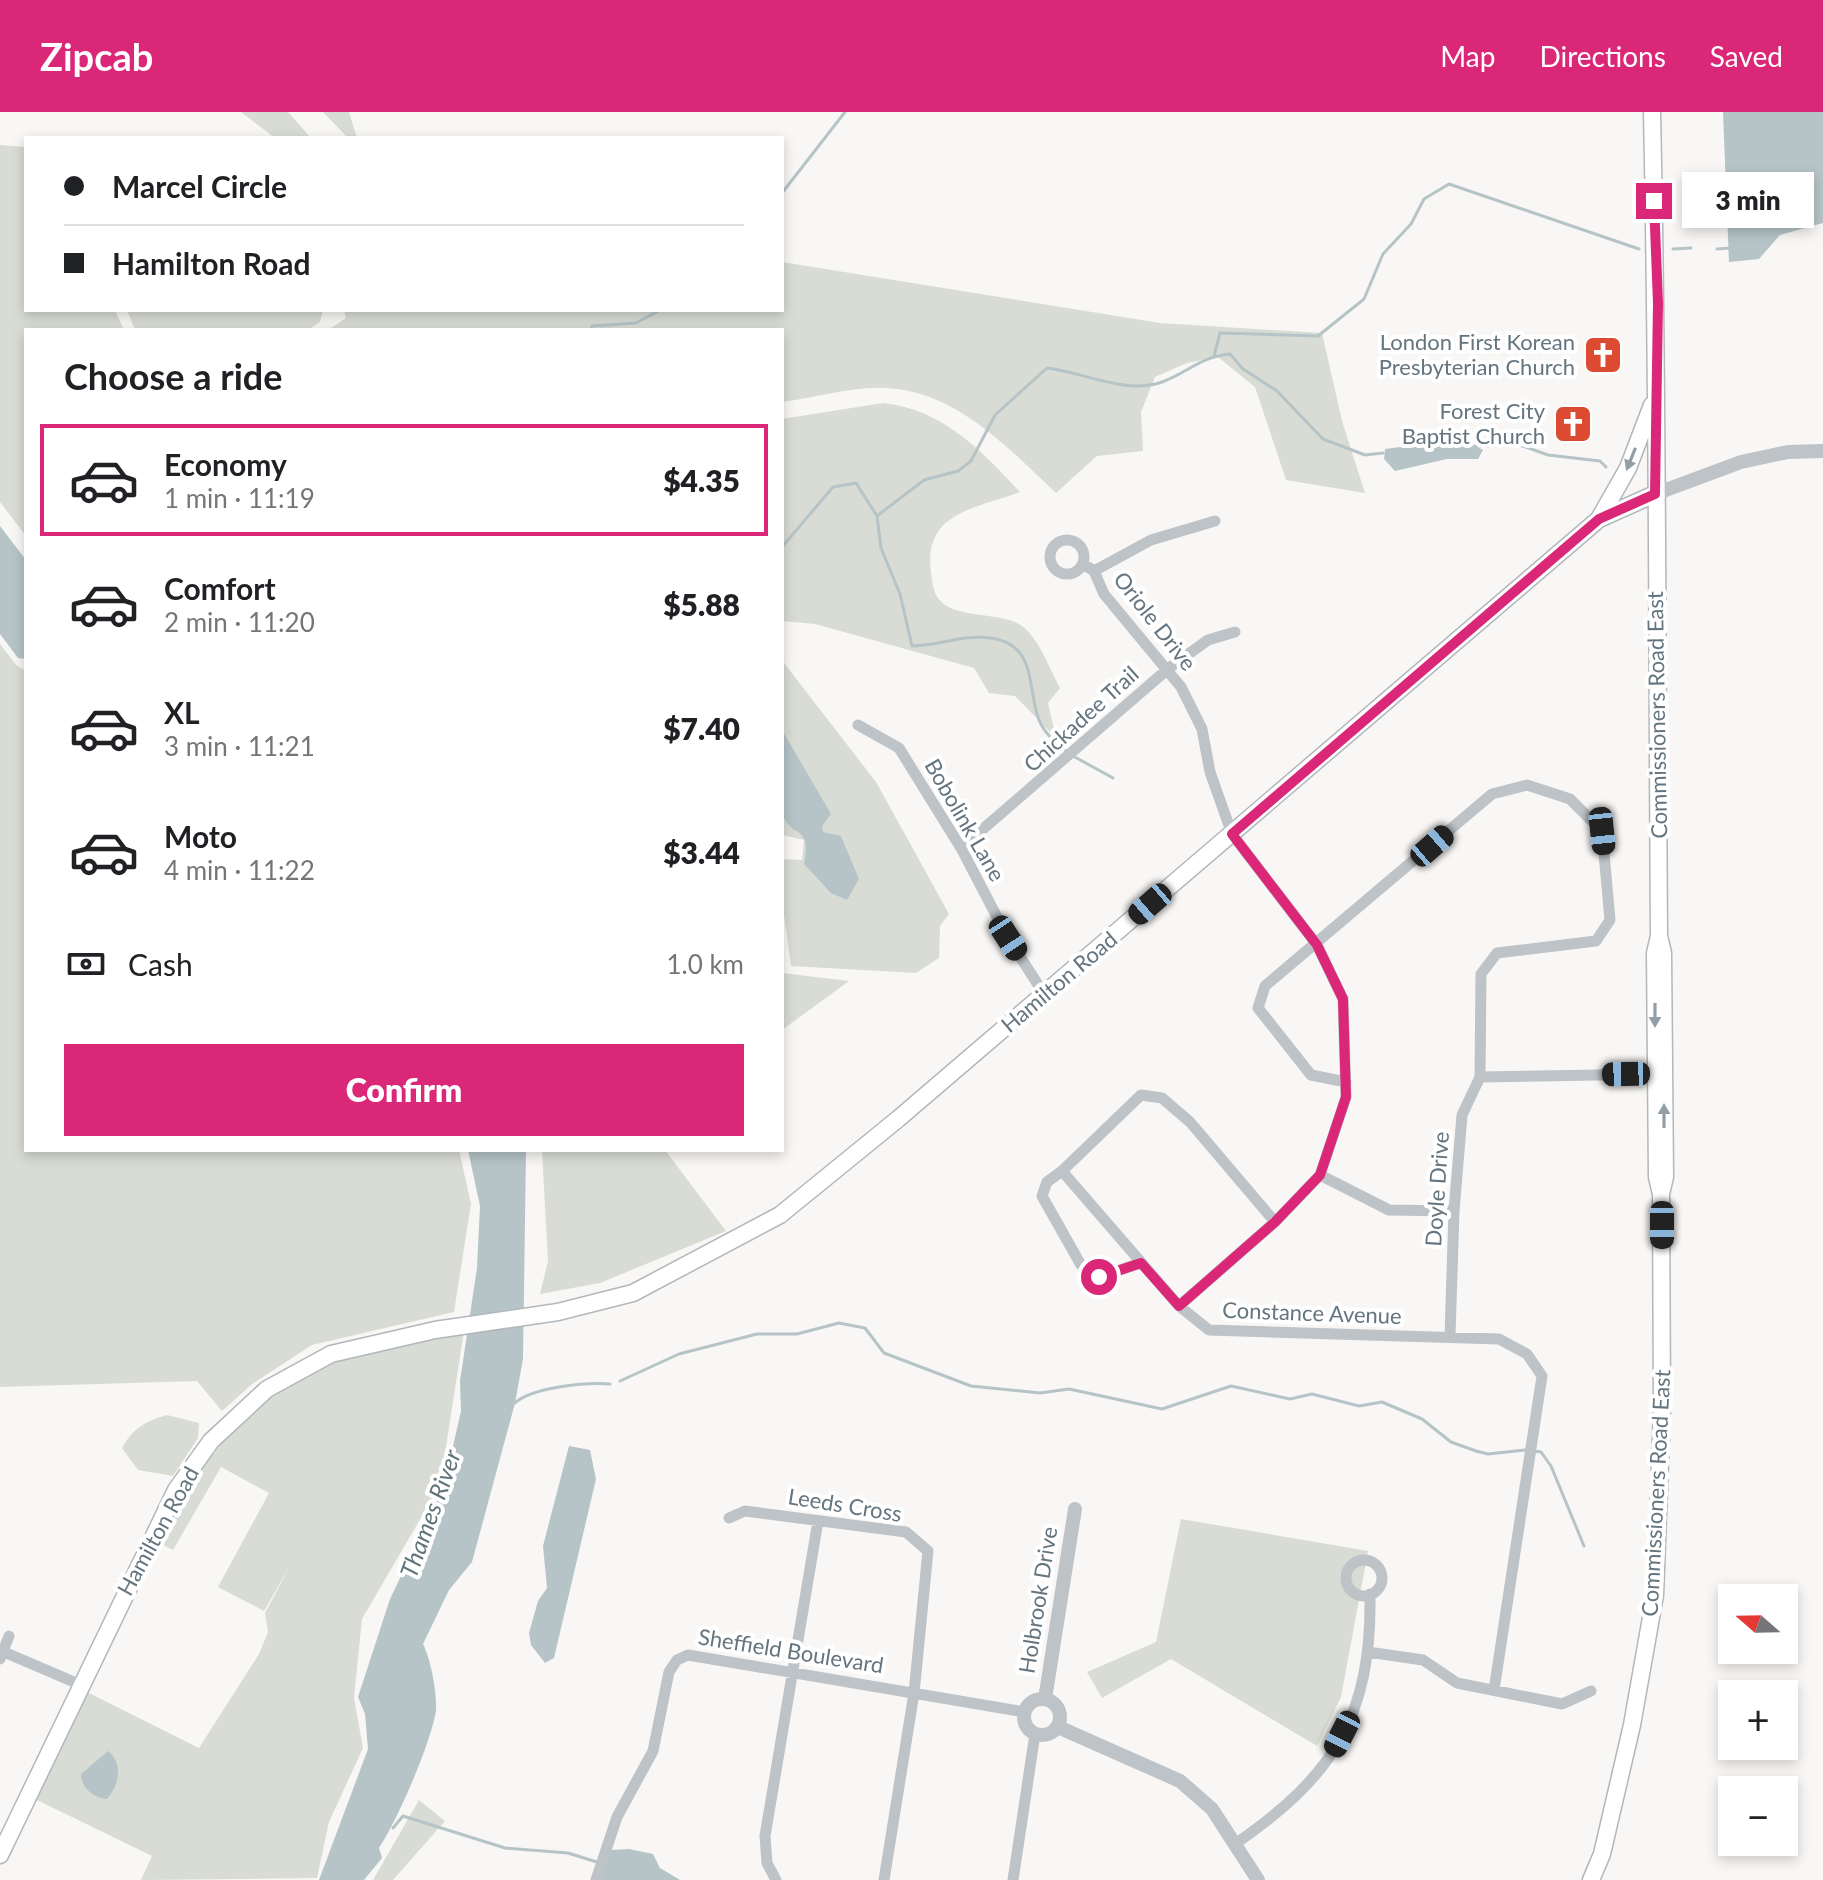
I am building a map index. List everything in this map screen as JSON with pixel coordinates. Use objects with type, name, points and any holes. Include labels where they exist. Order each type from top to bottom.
[{"type":"main road","points":[[1652,112],[1658,303],[1655,494]]},
{"type":"main road","points":[[1599,519],[1628,468],[1656,395]]},
{"type":"main road","name":"Hamilton Road","points":[[0,1855],[169,1502],[211,1441],[267,1389],[331,1354],[435,1330],[539,1315],[633,1293],[780,1215],[1044,994],[1599,519],[1655,494]]},
{"type":"main road","name":"Commissioners Road East","points":[[1655,494],[1659,936],[1663,953],[1665,1177],[1661,1194]]},
{"type":"main road","name":"Commissioners Road East","points":[[1591,1880],[1602,1854],[1632,1725],[1655,1595],[1662,1409],[1655,953],[1659,936]]},
{"type":"street","points":[[1655,494],[1741,462],[1788,452],[1823,451]]},
{"type":"street","name":"Oriole Drive","points":[[1179,1306],[1275,1222],[1320,1175],[1346,1097],[1343,999],[1317,945],[1232,834],[1210,772],[1202,729],[1169,668],[1104,594],[1088,567],[1151,540],[1215,521]]},
{"type":"street","name":"Chickadee Trail","points":[[961,848],[1169,668],[1208,640],[1235,632]]},
{"type":"street","name":"Bobolink Lane","points":[[858,725],[899,748],[961,848],[1008,938],[1044,994]]},
{"type":"street","name":"Doyle Drive","points":[[1346,1082],[1311,1075],[1258,1008],[1265,986],[1492,794],[1527,785],[1570,799],[1602,831],[1610,920],[1596,941],[1497,953],[1481,974],[1480,1077],[1462,1115],[1454,1211],[1450,1336]]},
{"type":"street","points":[[1480,1077],[1656,1074]]},
{"type":"street","points":[[1141,1263],[1099,1277],[1081,1265],[1042,1196],[1047,1182],[1141,1095],[1162,1098],[1190,1122],[1275,1222]]},
{"type":"street","name":"Constance Avenue","points":[[1062,1171],[1179,1306],[1209,1330],[1499,1339],[1527,1354],[1542,1376],[1494,1690]]},
{"type":"street","points":[[1320,1175],[1389,1210],[1454,1211]]},
{"type":"street","name":"Holbrook Drive","points":[[1045,1699],[1075,1509]]},
{"type":"street","name":"Leeds Cross","points":[[729,1518],[745,1511],[906,1532],[928,1551],[914,1693]]},
{"type":"street","points":[[776,1880],[767,1863],[765,1836],[818,1521]]},
{"type":"street","points":[[1235,1844],[1284,1810],[1321,1771],[1350,1719],[1368,1652],[1370,1594]]},
{"type":"street","points":[[9,1636],[2,1656],[81,1685]]},
{"type":"street","points":[[1368,1652],[1423,1660],[1457,1683],[1562,1704],[1591,1691]]},
{"type":"street","name":"Sheffield Boulevard","points":[[596,1880],[612,1840],[617,1817],[653,1751],[669,1672],[677,1660],[688,1655],[1025,1712]]},
{"type":"street","points":[[884,1880],[914,1693]]},
{"type":"street","points":[[1013,1880],[1035,1734],[1025,1722],[1025,1712],[1030,1703],[1045,1699],[1058,1707],[1061,1717],[1058,1727],[1050,1734],[1035,1734]]},
{"type":"street","points":[[1058,1727],[1180,1781],[1212,1809],[1258,1880]]},
{"type":"shaded area","points":[[241,112],[288,112],[309,136],[272,136]]},
{"type":"shaded area","points":[[323,112],[349,112],[356,136],[346,136]]},
{"type":"shaded area","points":[[0,145],[24,147],[24,312],[116,312],[123,328],[24,328],[24,533],[0,502]]},
{"type":"shaded area","points":[[784,262],[1160,323],[1322,333],[1342,421],[1365,493],[1286,480],[1255,387],[1218,357],[1187,363],[1155,377],[1141,412],[1143,451],[1097,456],[1056,493],[1000,441],[958,411],[935,399],[911,392],[873,388],[784,402],[784,328],[331,328],[346,318],[344,312],[784,312]]},
{"type":"shaded area","points":[[128,312],[322,312],[320,322],[311,328],[134,328]]},
{"type":"shaded area","points":[[883,403],[904,407],[924,414],[959,434],[1020,492],[970,509],[944,525],[935,537],[931,552],[932,581],[936,595],[945,605],[963,612],[1015,622],[1034,639],[1060,688],[1048,703],[1056,738],[1015,696],[989,693],[974,668],[815,624],[784,621],[784,419]]},
{"type":"shaded area","points":[[0,644],[17,666],[24,670],[24,1152],[459,1152],[471,1204],[454,1312],[312,1345],[252,1384],[222,1411],[197,1381],[0,1387]]},
{"type":"shaded area","points":[[784,663],[876,782],[949,914],[940,926],[939,958],[916,973],[791,966],[784,915],[784,859],[802,860],[804,840],[784,835]]},
{"type":"shaded area","points":[[784,973],[849,981],[784,1029]]},
{"type":"shaded area","points":[[542,1152],[667,1152],[726,1231],[600,1283],[540,1294],[548,1261]]},
{"type":"shaded area","points":[[464,1331],[440,1485],[362,1619],[354,1698],[363,1748],[329,1822],[317,1878],[141,1880],[152,1856],[35,1799],[87,1692],[199,1748],[259,1654],[268,1632],[265,1613],[291,1564],[264,1611],[218,1587],[269,1493],[221,1467],[173,1550],[157,1542],[173,1514],[208,1460],[229,1435],[276,1392],[303,1375],[364,1351]]},
{"type":"shaded area","points":[[167,1415],[199,1423],[198,1438],[173,1476],[138,1470],[122,1448],[141,1426]]},
{"type":"shaded area","points":[[1181,1519],[1368,1551],[1341,1697],[1317,1746],[1171,1659],[1102,1698],[1087,1672],[1156,1642]]},
{"type":"shaded area","points":[[419,1800],[445,1821],[393,1880],[373,1880]]},
{"type":"water","points":[[1723,112],[1823,112],[1823,223],[1780,235],[1759,259],[1729,262]]},
{"type":"water","points":[[1466,441],[1483,450],[1478,459],[1447,459],[1395,471],[1384,459],[1385,449]]},
{"type":"water","points":[[0,526],[24,557],[24,659],[18,658],[0,634]]},
{"type":"water","points":[[784,733],[831,814],[822,826],[823,832],[841,836],[859,879],[847,900],[831,893],[804,864],[806,851],[803,836],[786,821]]},
{"type":"water","name":"Thames River","points":[[468,1152],[526,1152],[523,1359],[515,1403],[472,1562],[449,1590],[423,1644],[433,1676],[436,1710],[413,1780],[379,1848],[382,1858],[364,1880],[319,1880],[368,1749],[365,1714],[358,1697],[390,1599],[444,1486],[461,1411],[460,1381],[477,1268],[480,1206]]},
{"type":"water","points":[[569,1446],[590,1450],[596,1479],[554,1658],[545,1663],[531,1645],[529,1633],[538,1601],[547,1588],[543,1546]]},
{"type":"water","points":[[108,1751],[116,1761],[118,1774],[115,1787],[107,1799],[89,1791],[83,1784],[81,1774]]},
{"type":"water","points":[[629,1849],[653,1854],[660,1868],[680,1880],[602,1880],[598,1876],[610,1850]]},
{"type":"waterway","points":[[784,190],[845,112]]},
{"type":"waterway","points":[[1214,356],[1220,333],[1318,336],[1364,299],[1383,254],[1411,224],[1424,199],[1449,184],[1639,249]]},
{"type":"waterway","points":[[1673,249],[1691,248]]},
{"type":"waterway","points":[[1717,249],[1730,248]]},
{"type":"waterway","points":[[592,328],[636,323],[656,312]]},
{"type":"waterway","points":[[877,516],[924,480],[958,471],[971,461],[995,415],[1047,368],[1119,384],[1148,385],[1162,382],[1211,358],[1230,354],[1243,369],[1277,391],[1323,439],[1365,455],[1383,453]]},
{"type":"waterway","points":[[1475,446],[1523,446],[1548,455],[1600,461],[1606,467]]},
{"type":"waterway","points":[[784,545],[833,487],[856,483],[877,516],[881,548],[900,594],[912,646],[981,637],[1005,642],[1015,648],[1027,666],[1042,726],[1067,752]]},
{"type":"waterway","points":[[1073,756],[1113,778]]},
{"type":"waterway","points":[[620,1381],[679,1354],[757,1334],[797,1334],[839,1323],[865,1328],[884,1353],[971,1386],[1040,1393],[1069,1389],[1162,1409],[1231,1386],[1290,1399],[1312,1394],[1359,1406],[1382,1402],[1422,1419],[1451,1442],[1476,1451],[1488,1454],[1525,1450]]},
{"type":"waterway","points":[[515,1403],[547,1389],[610,1384]]},
{"type":"waterway","points":[[1533,1451],[1541,1452],[1551,1466],[1584,1546]]},
{"type":"waterway","points":[[393,1828],[403,1816],[505,1848],[568,1853],[600,1863]]},
{"type":"place","name":"London First Korean Presbyterian Church","points":[[1603,355]]},
{"type":"place","name":"Forest City Baptist Church","points":[[1573,424]]},
{"type":"route","points":[[1099,1277],[1141,1263],[1179,1306],[1275,1222],[1320,1175],[1346,1097],[1343,999],[1317,945],[1232,834],[1599,519],[1655,494],[1658,303],[1654,201]]}]
